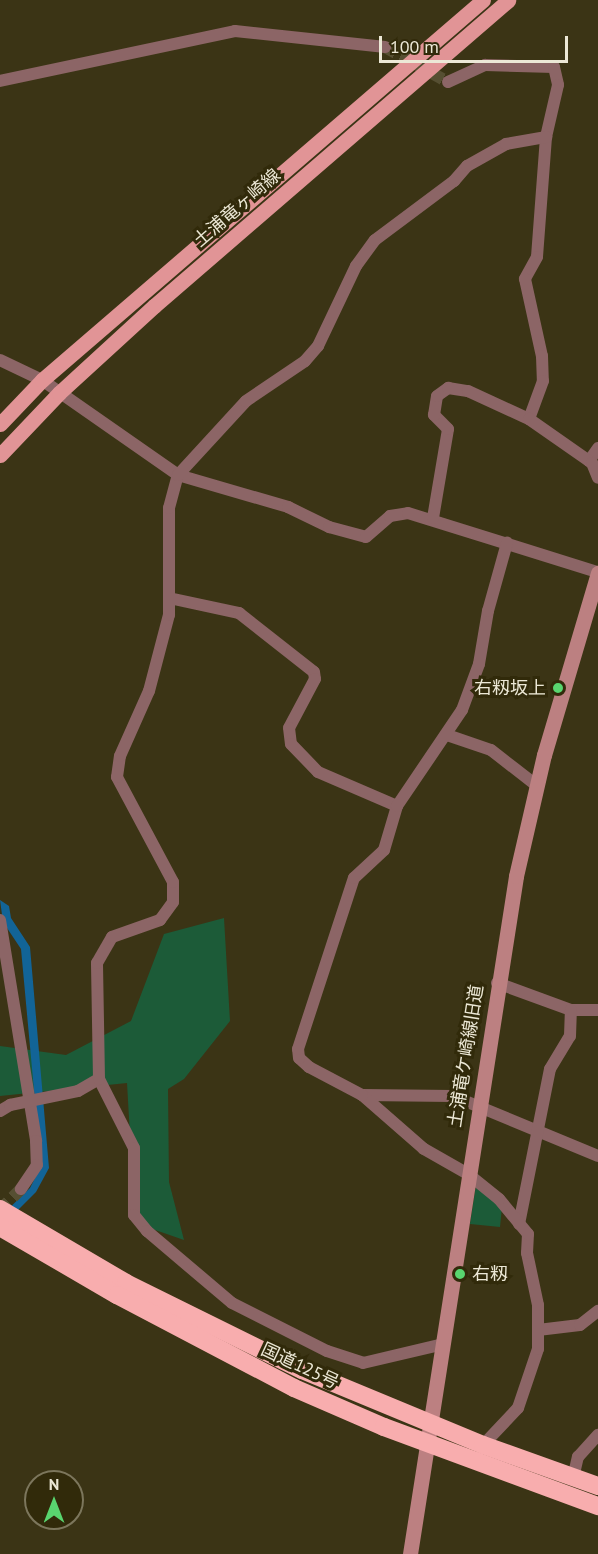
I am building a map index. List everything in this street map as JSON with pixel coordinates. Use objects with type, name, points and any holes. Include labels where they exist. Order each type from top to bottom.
[{"type":"highway","points":[[0,1201],[53,1250]]},
{"type":"highway","name":"国道125号","points":[[0,1209],[53,1250],[294,1388],[426,1443],[598,1506]]},
{"type":"highway","name":"国道125号","points":[[0,1227],[126,1283],[302,1370],[483,1445],[598,1486]]},
{"type":"highway","points":[[0,1233],[53,1250]]},
{"type":"main road","name":"土浦竜ヶ崎線","points":[[0,424],[42,380],[483,0]]},
{"type":"main road","name":"土浦竜ヶ崎線","points":[[0,455],[59,393],[154,306],[508,0]]},
{"type":"street","points":[[0,81],[235,31],[385,47]]},
{"type":"street","points":[[448,82],[485,65],[554,68],[558,85],[546,137],[537,258],[525,279],[542,356],[543,381],[529,419]]},
{"type":"street","points":[[440,1345],[363,1363],[327,1351],[232,1303],[147,1231],[134,1215],[134,1148],[99,1078],[97,963],[112,937],[160,920],[173,902],[173,882],[117,777],[120,756],[149,691],[160,656],[169,598],[169,508],[178,475],[246,401],[305,361],[318,346],[356,266],[375,240],[454,181],[467,166],[506,144],[546,137]]},
{"type":"street","points":[[0,360],[42,380],[178,475],[288,507],[329,527],[366,537],[390,516],[408,513],[433,518],[598,572]]},
{"type":"street","points":[[433,518],[448,429],[434,415],[437,396],[448,388],[468,391],[529,419],[589,461],[598,478]]},
{"type":"street","points":[[589,461],[598,448]]},
{"type":"street","points":[[483,1445],[518,1408],[538,1349],[528,1234],[499,1198],[468,1174],[424,1149],[362,1095],[309,1067],[299,1058],[297,1049],[354,878],[384,850],[397,806],[462,710],[479,664],[488,611],[507,543]]},
{"type":"street","name":"土浦竜ケ崎線旧道","points":[[410,1554],[440,1345],[497,983],[536,785],[598,572]]},
{"type":"street","points":[[169,598],[239,613],[314,672],[315,679],[289,728],[291,744],[318,772],[397,806]]},
{"type":"street","points":[[447,735],[491,750],[536,785]]},
{"type":"street","points":[[0,920],[30,1100],[37,1165],[21,1189]]},
{"type":"street","points":[[497,983],[572,1010],[598,1010]]},
{"type":"street","points":[[519,1224],[541,1131],[550,1069],[570,1036],[572,1010]]},
{"type":"street","points":[[0,1111],[30,1100],[78,1091],[99,1078]]},
{"type":"street","points":[[362,1095],[453,1096],[479,1104],[598,1156]]},
{"type":"street","points":[[538,1330],[580,1325],[598,1311]]},
{"type":"street","points":[[573,1478],[578,1457],[598,1435]]},
{"type":"green space","points":[[224,918],[230,1021],[184,1079],[168,1089],[169,1182],[184,1240],[135,1223],[127,1083],[0,1096],[0,1046],[66,1055],[131,1021],[164,934]]},
{"type":"green space","points":[[476,1185],[502,1207],[500,1227],[470,1224]]},
{"type":"water","points":[[0,900],[9,906],[11,918],[30,947],[49,1168],[36,1192],[0,1228],[0,1217],[30,1188],[41,1166],[21,949],[3,922]]},
{"type":"tunnel","points":[[385,47],[448,82]]},
{"type":"tunnel","points":[[0,1210],[21,1189]]},
{"type":"place","name":"右籾坂上","points":[[558,688]]},
{"type":"place","name":"右籾","points":[[460,1274]]}]
